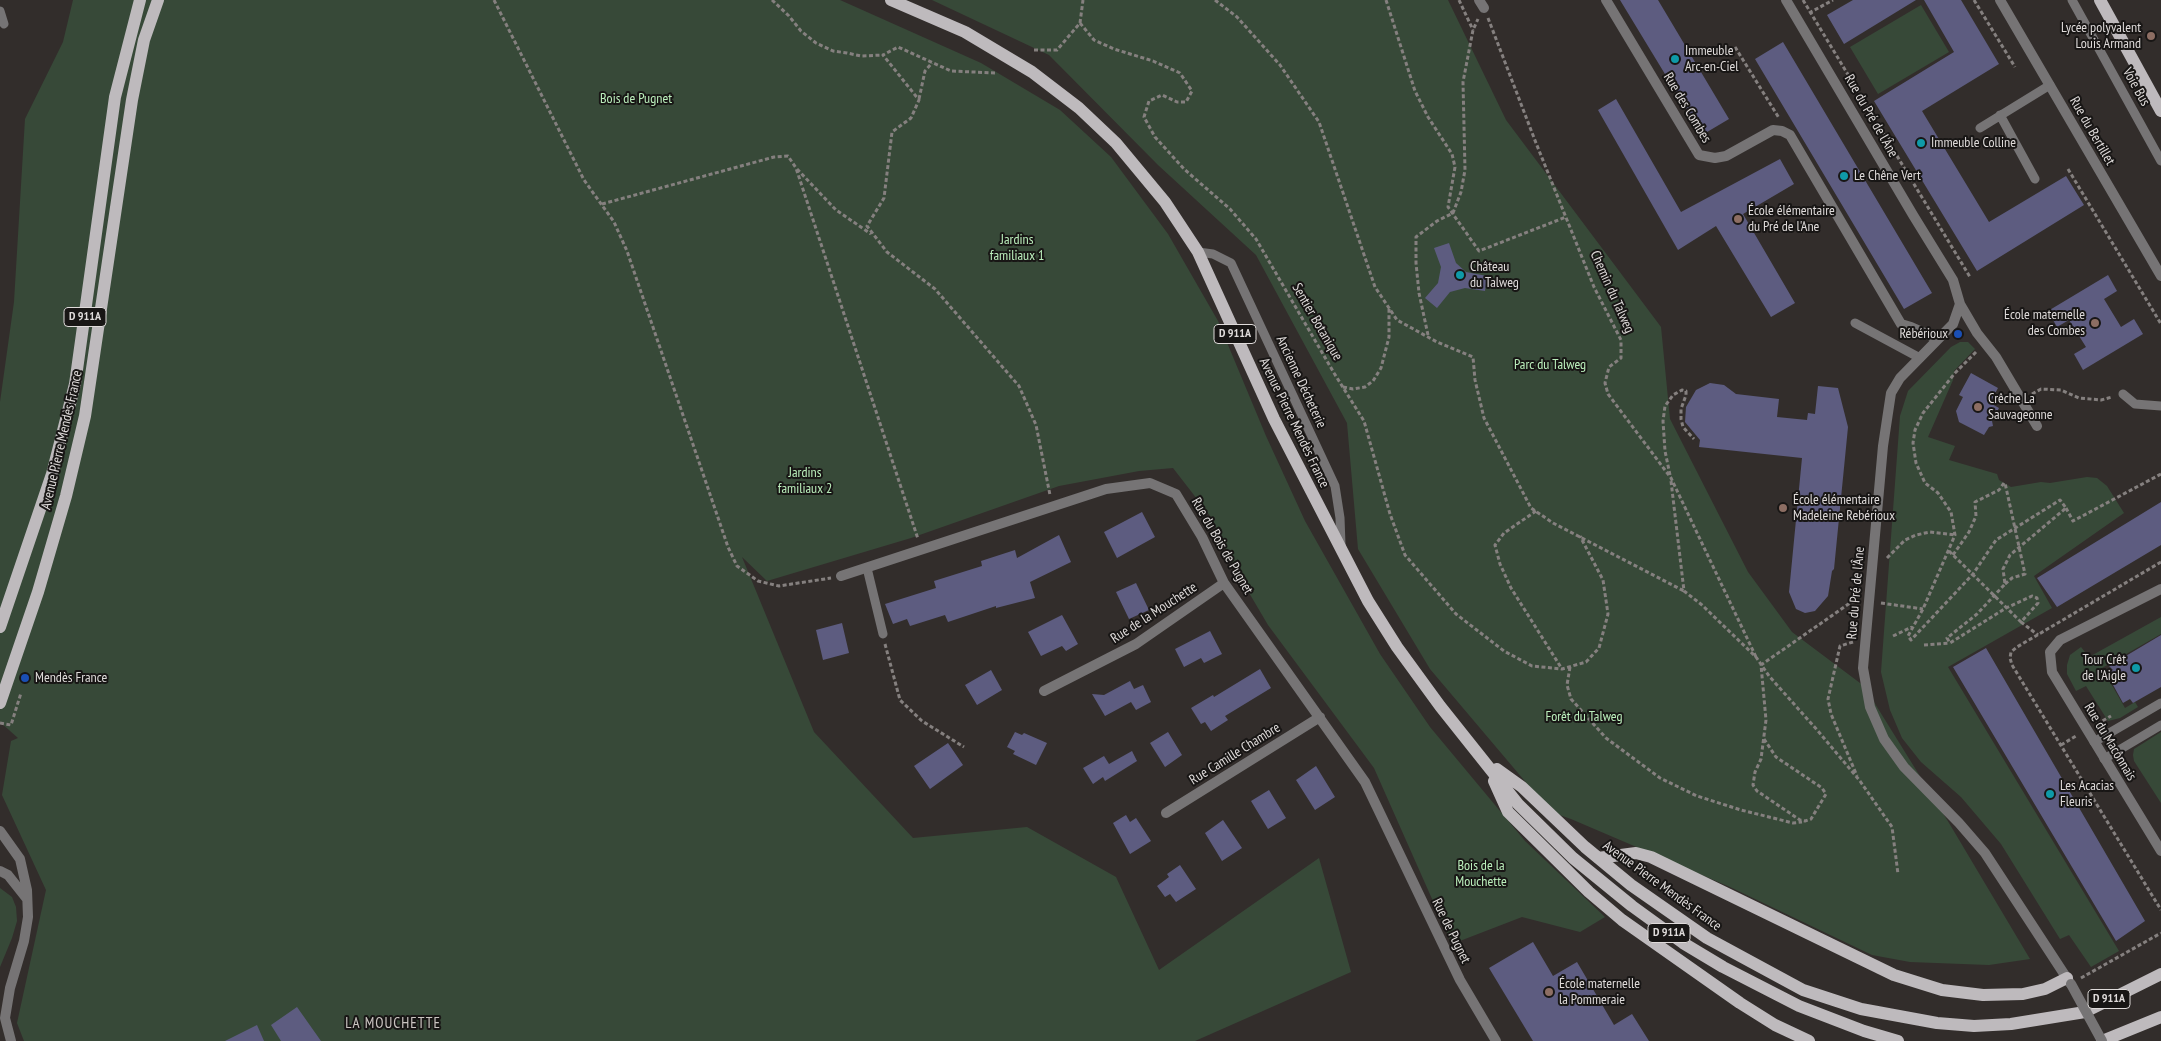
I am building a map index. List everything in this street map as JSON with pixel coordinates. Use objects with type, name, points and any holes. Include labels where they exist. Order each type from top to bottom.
[{"type":"main road","name":"Avenue Pierre Mendès France","points":[[0,627],[52,474],[75,384],[115,97],[140,0]]},
{"type":"main road","name":"Avenue Pierre Mendès France","points":[[0,703],[38,592],[66,496],[86,416],[132,100],[144,40],[158,0]]},
{"type":"main road","name":"Avenue Pierre Mendès France","points":[[891,0],[965,32],[1032,72],[1079,108],[1116,143],[1165,202],[1198,252],[1274,419],[1368,601],[1396,647],[1518,804],[1573,858],[1632,906],[1723,968],[1800,1006],[1864,1031],[1898,1041]]},
{"type":"main road","points":[[2100,0],[2161,110]]},
{"type":"main road","name":"Avenue Pierre Mendès France","points":[[1484,760],[1522,787],[1598,858],[1631,885],[1706,938],[1802,990],[1861,1009],[1937,1023],[1974,1026],[2011,1024],[2085,1012],[2161,974]]},
{"type":"main road","points":[[1484,760],[1508,812],[1589,892],[1622,920],[1740,1003],[1775,1025],[1809,1041]]},
{"type":"main road","points":[[1598,858],[1636,853],[1651,857],[1894,975],[1942,990],[1983,995],[2023,994],[2072,980]]},
{"type":"main road","points":[[2102,1041],[2161,1018]]},
{"type":"street","name":"Rue des Combes","points":[[1606,0],[1699,155],[1715,158],[1726,156],[1773,130],[1782,131],[1790,135]]},
{"type":"street","name":"Rue du Pré de l'Âne","points":[[1786,0],[1912,215],[1953,280],[1960,304],[1953,324],[1900,378],[1891,393],[1883,446],[1863,668],[1870,707],[1884,739],[1904,767],[1960,823],[1985,853],[2072,980],[2102,1041]]},
{"type":"street","name":"Rue du Bertillet","points":[[2000,0],[2161,276]]},
{"type":"street","points":[[1790,135],[1901,324],[1938,339]]},
{"type":"street","points":[[1960,304],[1984,342],[1996,356],[2037,426]]},
{"type":"street","name":"Rue du Bois de Pugnet","points":[[841,576],[1106,489],[1150,483],[1176,494],[1202,538],[1224,583],[1366,782],[1387,831]]},
{"type":"street","name":"Rue de la Mouchette","points":[[1044,691],[1136,644],[1224,583]]},
{"type":"street","name":"Rue du Macônnais","points":[[2161,589],[2060,640],[2050,652],[2052,672],[2161,851]]},
{"type":"street","name":"Rue Camille Chambre","points":[[1166,813],[1320,717]]},
{"type":"street","points":[[0,831],[20,859],[28,917],[24,941],[10,988],[5,1018],[11,1041]]},
{"type":"street","name":"Rue de Pugnet","points":[[1387,831],[1460,980],[1496,1041]]},
{"type":"street","points":[[0,871],[8,875],[27,900]]},
{"type":"lane","name":"Voie Bus","points":[[2072,0],[2161,161]]},
{"type":"lane","points":[[0,11],[4,24]]},
{"type":"lane","points":[[1980,128],[2050,85]]},
{"type":"lane","points":[[2000,115],[2035,179]]},
{"type":"lane","name":"Ancienne Décheterie","points":[[1198,252],[1214,254],[1231,263],[1335,486],[1340,518],[1341,550]]},
{"type":"lane","points":[[1854,323],[1920,358]]},
{"type":"lane","points":[[2123,394],[2135,404],[2161,406]]},
{"type":"lane","points":[[867,568],[883,634]]},
{"type":"lane","points":[[2094,742],[2161,703]]},
{"type":"lane","points":[[2104,759],[2161,725]]},
{"type":"path","points":[[494,0],[584,180],[614,222],[627,251],[728,547],[737,566],[758,582],[779,586],[841,576]]},
{"type":"path","points":[[772,0],[816,43],[833,51],[854,55],[883,55],[898,47],[951,70],[995,73]]},
{"type":"path","points":[[1034,50],[1057,50],[1080,23],[1083,0]]},
{"type":"path","points":[[1215,0],[1237,17],[1280,65],[1319,122],[1375,287],[1397,320],[1437,342],[1473,357],[1475,380],[1484,418],[1531,508],[1553,523],[1684,591],[1702,605],[1756,657],[1769,676],[1860,781],[1892,827],[1898,874]]},
{"type":"path","points":[[1386,0],[1415,91],[1428,117],[1452,154],[1455,167],[1448,207],[1479,251],[1566,217]]},
{"type":"path","points":[[1458,0],[1473,30]]},
{"type":"path","points":[[1804,0],[1970,277]]},
{"type":"path","points":[[1798,20],[1833,0]]},
{"type":"path","points":[[1974,0],[2015,67]]},
{"type":"path","points":[[1428,336],[1419,293],[1416,237],[1437,221],[1453,213],[1461,192],[1465,170],[1463,82],[1473,30],[1482,4]]},
{"type":"path","name":"Chemin du Talweg","points":[[1482,4],[1594,287],[1621,340],[1621,358],[1610,367],[1605,383],[1608,394],[1671,478],[1756,657]]},
{"type":"path","name":"Sentier Botanique","points":[[1080,23],[1094,40],[1114,49],[1153,61],[1180,73],[1192,91],[1186,102],[1176,102],[1162,95],[1149,101],[1144,117],[1155,137],[1184,169],[1230,209],[1256,239],[1364,421],[1390,514],[1405,555],[1456,614],[1504,651],[1532,666],[1562,669],[1586,662],[1599,648],[1608,614],[1603,580],[1580,536]]},
{"type":"path","points":[[1735,47],[1790,135]]},
{"type":"path","points":[[883,55],[919,100]]},
{"type":"path","points":[[932,62],[925,72],[919,100],[910,118],[892,132],[884,198],[867,226],[887,252],[935,289],[1019,386],[1036,425],[1048,481],[1051,508]]},
{"type":"path","points":[[602,204],[774,157],[788,156],[796,168],[836,210],[874,236]]},
{"type":"path","points":[[796,168],[922,550]]},
{"type":"path","points":[[2068,168],[2161,324]]},
{"type":"path","points":[[1342,386],[1353,389],[1365,387],[1377,375],[1387,351],[1389,308]]},
{"type":"path","points":[[1984,342],[1955,373],[1923,414],[1916,430],[1913,443],[1916,463],[1925,483],[1938,493],[1951,512],[1955,534],[1924,608],[1908,636],[1912,640],[1973,574],[1996,540],[2014,527],[2060,500],[2073,522],[2161,474]]},
{"type":"path","points":[[2022,399],[2041,389],[2061,390],[2079,398],[2102,400],[2123,394]]},
{"type":"path","points":[[1684,591],[1671,478],[1665,451],[1663,421],[1665,406],[1673,395],[1682,390],[1686,391],[1686,395],[1681,409],[1681,419],[1683,427],[1694,439]]},
{"type":"path","points":[[1950,643],[1947,638],[1977,614],[2005,584],[2012,578],[2025,574],[2005,483],[1999,490],[1970,505]]},
{"type":"path","points":[[1953,555],[1969,532],[1976,516],[1975,502]]},
{"type":"path","points":[[2005,584],[2003,569],[2010,555],[2066,508]]},
{"type":"path","points":[[1536,511],[1504,532],[1495,545],[1500,564],[1510,588],[1562,669]]},
{"type":"path","points":[[1872,574],[1905,540],[1930,532],[1955,534]]},
{"type":"path","points":[[1949,551],[2006,608],[2038,635]]},
{"type":"path","points":[[1924,645],[1950,643],[2006,608],[2032,596],[2038,598],[2038,603],[2021,622]]},
{"type":"path","points":[[1761,664],[1850,603],[1870,601],[1924,608]]},
{"type":"path","points":[[1893,636],[1912,627]]},
{"type":"path","points":[[883,634],[900,700],[922,721],[964,746]]},
{"type":"path","points":[[1860,781],[1830,714],[1828,699],[1840,646],[1866,638]]},
{"type":"path","points":[[1761,664],[1765,714],[1764,740],[1761,759],[1755,772],[1753,785],[1764,796],[1800,820],[1805,821]]},
{"type":"path","points":[[1570,667],[1567,685],[1571,699],[1606,738],[1660,778],[1697,796],[1740,810],[1793,822],[1811,819],[1826,794],[1822,788],[1776,757],[1764,740]]},
{"type":"path","points":[[2072,980],[2161,933]]},
{"type":"green space","points":[[73,0],[840,0],[981,63],[1060,110],[1111,157],[1168,234],[1218,321],[1266,436],[1305,521],[1380,654],[1430,727],[1525,841],[1605,917],[1580,932],[1522,917],[1452,944],[1374,768],[1268,625],[1235,569],[1211,517],[1173,468],[1139,471],[1059,486],[911,538],[767,581],[742,557],[814,732],[913,838],[1027,827],[1116,877],[1159,970],[1319,858],[1351,972],[1195,1041],[24,1041],[17,1023],[46,890],[2,795],[11,741],[18,738],[0,722],[0,402],[14,302],[25,119],[63,42]]},
{"type":"green space","name":"Parc du Talweg","points":[[932,0],[1448,0],[1506,120],[1661,327],[1670,419],[1748,572],[1792,632],[1864,686],[2030,959],[1989,965],[1910,962],[1872,955],[1730,887],[1551,812],[1430,669],[1358,549],[1347,423],[1256,255],[1158,165],[1049,55]]},
{"type":"green space","points":[[1921,5],[1949,52],[1878,94],[1850,47]]},
{"type":"green space","points":[[1960,342],[1968,342],[1975,349],[1954,371],[1953,380],[1928,437],[1955,446],[1949,460],[1997,474],[1999,480],[2011,487],[2087,477],[2097,478],[2107,486],[2124,513],[2034,576],[2052,608],[1948,667],[2119,951],[2091,967],[2069,935],[2060,939],[2001,844],[1961,797],[1921,762],[1902,738],[1890,710],[1881,672],[1900,416],[1908,391],[1951,347]]},
{"type":"green space","points":[[2161,617],[2161,634],[2102,668],[2125,708],[2135,702],[2138,707],[2120,718],[2108,721],[2086,686],[2076,691],[2067,674],[2070,655],[2081,647],[2089,657]]},
{"type":"green space","points":[[2161,732],[2161,803],[2134,761],[2133,755],[2134,749]]},
{"type":"green space","points":[[0,888],[12,897],[16,907],[17,921],[0,967]]},
{"type":"building","name":"Immeuble Arc-en-Ciel","points":[[1620,0],[1658,0],[1729,119],[1702,135]]},
{"type":"building","points":[[1853,0],[1916,0],[1844,44],[1827,15]]},
{"type":"building","name":"Immeuble Colline","points":[[1924,0],[1961,0],[1999,64],[1922,111],[1989,222],[2066,176],[2084,205],[1977,271],[1874,101],[1954,52]]},
{"type":"building","name":"Le Chêne Vert","points":[[1783,42],[1932,293],[1904,309],[1755,59]]},
{"type":"building","points":[[1616,99],[1681,212],[1780,159],[1794,184],[1743,214],[1795,303],[1771,317],[1716,226],[1678,250],[1598,110]]},
{"type":"building","name":"Château du Talweg","points":[[1449,243],[1456,263],[1466,272],[1487,276],[1485,291],[1465,288],[1450,292],[1437,308],[1425,298],[1438,283],[1441,267],[1434,248]]},
{"type":"building","name":"École maternelle des Combes","points":[[2108,275],[2117,291],[2104,299],[2121,327],[2134,319],[2143,334],[2083,370],[2074,354],[2086,347],[2069,320],[2057,327],[2048,311]]},
{"type":"building","name":"Crêche La Sauvageonne","points":[[1971,373],[1998,388],[1990,403],[1999,408],[1992,421],[1993,426],[1989,427],[1984,435],[1959,422],[1956,411],[1963,397],[1959,395]]},
{"type":"building","points":[[1710,383],[1724,385],[1736,394],[1779,399],[1777,417],[1807,420],[1808,413],[1815,414],[1818,386],[1838,388],[1848,427],[1834,569],[1832,571],[1828,596],[1815,611],[1805,613],[1796,609],[1789,592],[1802,458],[1699,447],[1700,440],[1685,422],[1686,407],[1696,390]]},
{"type":"building","points":[[2161,502],[2161,545],[2057,607],[2037,578]]},
{"type":"building","points":[[1142,512],[1155,537],[1117,558],[1104,532]]},
{"type":"building","points":[[1059,535],[1071,562],[1030,582],[1035,598],[996,608],[996,606],[948,622],[945,615],[910,626],[907,619],[893,624],[885,604],[936,588],[934,581],[982,566],[981,561],[1015,550],[1017,558]]},
{"type":"building","points":[[1136,583],[1149,610],[1129,619],[1116,592]]},
{"type":"building","points":[[1062,615],[1078,644],[1066,651],[1062,646],[1041,656],[1028,632]]},
{"type":"building","points":[[842,623],[849,653],[823,660],[816,630]]},
{"type":"building","points":[[1210,631],[1222,654],[1204,663],[1201,658],[1184,667],[1175,649]]},
{"type":"building","name":"Tour Crêt de l'Aigle","points":[[2161,635],[2161,687],[2133,703],[2130,699],[2123,703],[2107,674],[2113,670],[2109,666]]},
{"type":"building","name":"Les Acacias Fleuris","points":[[1986,648],[2145,921],[2116,941],[1953,667]]},
{"type":"building","points":[[1260,669],[1271,688],[1225,716],[1228,720],[1211,731],[1205,722],[1201,724],[1191,708],[1213,695],[1214,697]]},
{"type":"building","points":[[991,670],[1002,690],[977,705],[965,685]]},
{"type":"building","points":[[1130,681],[1134,689],[1143,685],[1151,702],[1136,710],[1131,702],[1105,716],[1092,694],[1104,695]]},
{"type":"building","points":[[1015,732],[1022,735],[1024,733],[1047,743],[1036,765],[1013,754],[1015,751],[1007,747]]},
{"type":"building","points":[[1168,732],[1182,755],[1165,767],[1150,743]]},
{"type":"building","points":[[948,743],[963,765],[930,789],[914,766]]},
{"type":"building","points":[[1132,751],[1137,761],[1105,781],[1103,777],[1093,784],[1083,768],[1104,756],[1109,764]]},
{"type":"building","points":[[1316,766],[1335,797],[1315,810],[1296,780]]},
{"type":"building","points":[[1269,790],[1286,818],[1268,829],[1251,801]]},
{"type":"building","points":[[1126,815],[1130,822],[1136,818],[1151,841],[1130,854],[1113,823]]},
{"type":"building","points":[[1223,820],[1242,848],[1222,861],[1205,833]]},
{"type":"building","points":[[1180,865],[1196,889],[1176,902],[1170,894],[1165,897],[1157,886],[1169,877],[1167,874]]},
{"type":"building","name":"École maternelle la Pommeraie","points":[[1533,942],[1553,976],[1577,962],[1614,1025],[1632,1014],[1649,1041],[1533,1041],[1489,968]]},
{"type":"building","points":[[297,1007],[321,1041],[281,1041],[271,1025]]},
{"type":"building","points":[[257,1025],[264,1041],[225,1041]]},
{"type":"place","name":"Lycée polyvalent Louis Armand","points":[[2151,36]]},
{"type":"place","name":"Immeuble Arc-en-Ciel","points":[[1675,59]]},
{"type":"place","name":"Immeuble Colline","points":[[1921,143]]},
{"type":"place","name":"Le Chêne Vert","points":[[1844,176]]},
{"type":"place","name":"École élémentaire du Pré de l'Ane","points":[[1738,219]]},
{"type":"place","name":"Château du Talweg","points":[[1460,275]]},
{"type":"place","name":"École maternelle des Combes","points":[[2095,323]]},
{"type":"place","name":"Rébérioux","points":[[1958,334]]},
{"type":"place","name":"Crêche La Sauvageonne","points":[[1978,407]]},
{"type":"place","name":"École élémentaire Madeleine Rebérioux","points":[[1783,508]]},
{"type":"place","name":"Tour Crêt de l'Aigle","points":[[2136,668]]},
{"type":"place","name":"Mendès France","points":[[25,678]]},
{"type":"place","name":"Les Acacias Fleuris","points":[[2050,794]]},
{"type":"place","name":"École maternelle la Pommeraie","points":[[1549,992]]},
{"type":"district","name":"LA MOUCHETTE","points":[[393,1024]]},
{"type":"park label","name":"Bois de Pugnet","points":[[636,99]]},
{"type":"park label","name":"Jardins familiaux 1","points":[[1017,248]]},
{"type":"park label","name":"Jardins familiaux 2","points":[[805,482]]},
{"type":"park label","name":"Forêt du Talweg","points":[[1584,717]]},
{"type":"park label","name":"Bois de la Mouchette","points":[[1481,874]]}]
